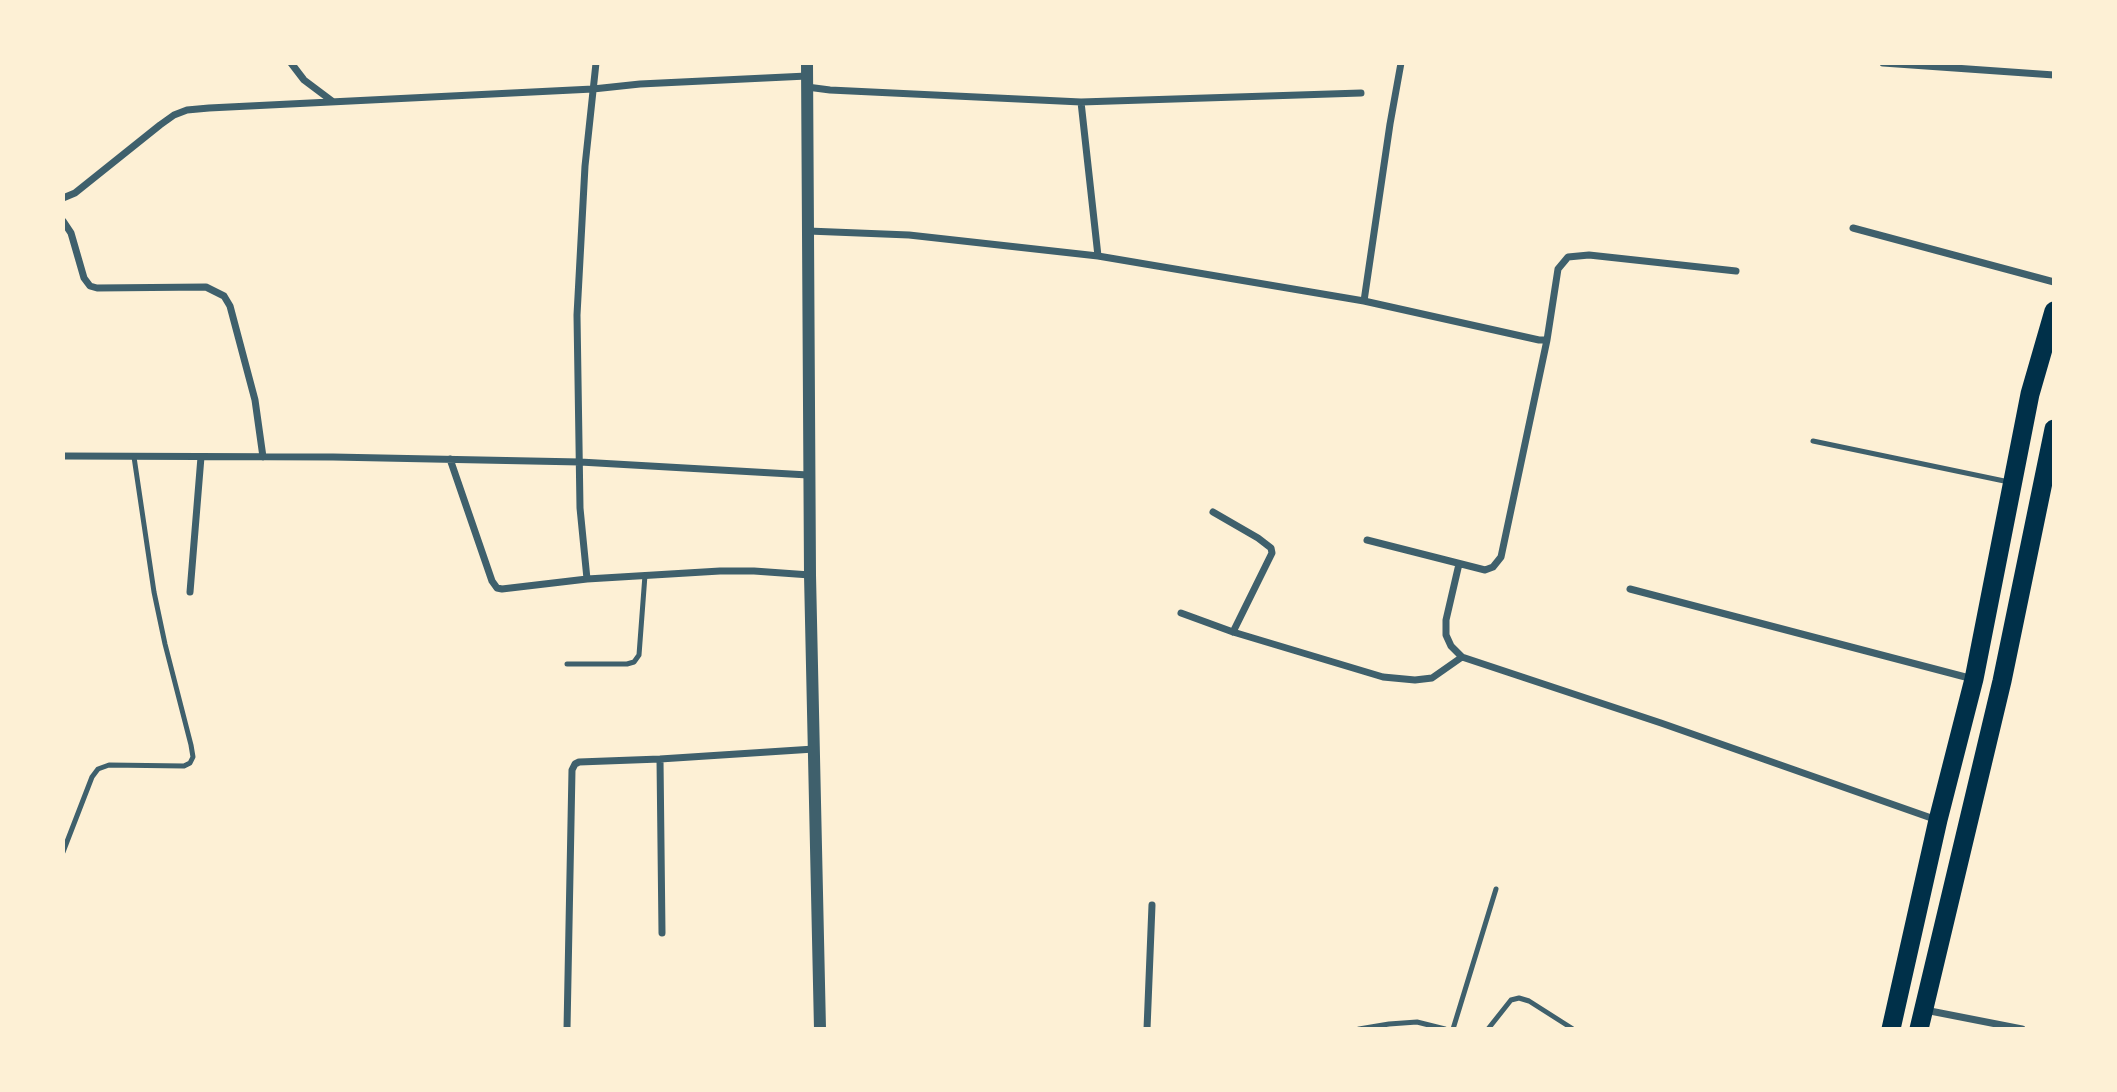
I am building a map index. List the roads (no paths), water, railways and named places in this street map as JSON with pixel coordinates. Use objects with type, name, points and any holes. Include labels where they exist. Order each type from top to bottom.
[{"type":"highway","points":[[1891,1029],[1937,820],[1974,679],[2030,394],[2053,317]]},
{"type":"highway","points":[[1922,1019],[2002,681],[2054,429]]},
{"type":"highway","points":[[1924,888],[1952,893]]},
{"type":"street","points":[[291,63],[304,80],[332,102]]},
{"type":"street","points":[[587,579],[580,508],[576,315],[596,63]]},
{"type":"street","points":[[1364,301],[1401,63]]},
{"type":"street","points":[[1883,63],[2054,75]]},
{"type":"street","points":[[63,198],[75,192],[174,115],[187,110],[209,108],[593,89],[807,75],[830,90],[1081,102],[1361,93]]},
{"type":"street","points":[[807,75],[808,475],[820,1029]]},
{"type":"street","points":[[1081,102],[1098,256]]},
{"type":"street","points":[[63,221],[71,233],[84,278],[90,286],[206,288],[224,296],[230,306],[255,400],[263,457]]},
{"type":"street","points":[[1853,228],[2054,282]]},
{"type":"street","points":[[808,231],[909,235],[1098,256],[1364,301],[1548,340]]},
{"type":"street","points":[[1367,540],[1485,570],[1493,567],[1501,557],[1548,340],[1559,269],[1568,257],[1588,255],[1736,271]]},
{"type":"street","points":[[63,456],[580,462],[808,475]]},
{"type":"street","points":[[190,592],[201,457]]},
{"type":"street","points":[[450,459],[492,581],[497,588],[645,575],[754,571],[810,575]]},
{"type":"street","points":[[1213,513],[1271,548],[1272,554],[1233,632]]},
{"type":"street","points":[[1459,564],[1446,620],[1446,635],[1451,646],[1462,657],[1661,723],[1937,820]]},
{"type":"street","points":[[1630,589],[1974,679]]},
{"type":"street","points":[[1181,613],[1233,632],[1383,677],[1415,680],[1432,678],[1462,657]]},
{"type":"street","points":[[567,1029],[572,770],[575,764],[814,748]]},
{"type":"street","points":[[660,759],[662,933]]},
{"type":"street","points":[[1147,1029],[1152,905]]},
{"type":"street","points":[[1922,1019],[2022,1029]]},
{"type":"lane","points":[[1813,441],[2012,482]]},
{"type":"lane","points":[[63,852],[97,769],[109,765],[184,766],[190,763],[193,757],[154,592],[134,457]]},
{"type":"lane","points":[[567,664],[634,662],[639,655],[645,575]]},
{"type":"lane","points":[[1453,1029],[1496,889]]},
{"type":"lane","points":[[1488,1029],[1511,1000],[1519,998],[1529,1001],[1573,1029]]},
{"type":"lane","points":[[1359,1029],[1417,1022],[1445,1029]]}]
